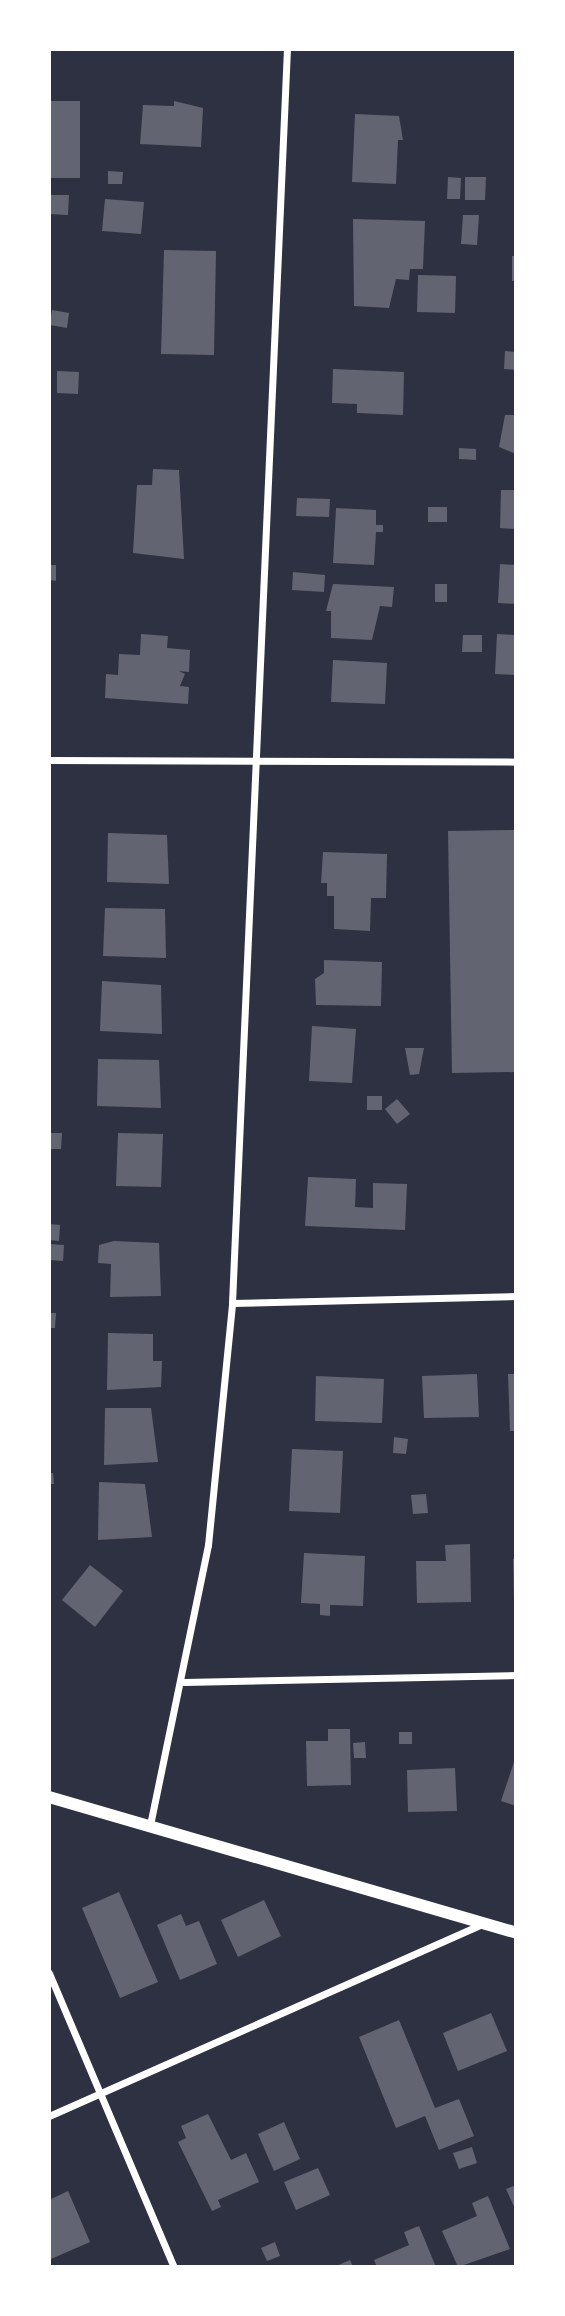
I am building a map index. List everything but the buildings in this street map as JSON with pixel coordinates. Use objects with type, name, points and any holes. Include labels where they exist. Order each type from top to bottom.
[{"type":"street","points":[[150,1825],[184,1682],[219,1464],[232,1303],[252,765],[287,49]]},
{"type":"street","points":[[49,760],[252,765],[516,762]]},
{"type":"street","points":[[232,1303],[516,1296]]},
{"type":"street","points":[[184,1682],[516,1675]]},
{"type":"street","points":[[49,1797],[516,1933]]},
{"type":"street","points":[[49,2116],[484,1924]]},
{"type":"street","points":[[49,1973],[174,2267]]}]
